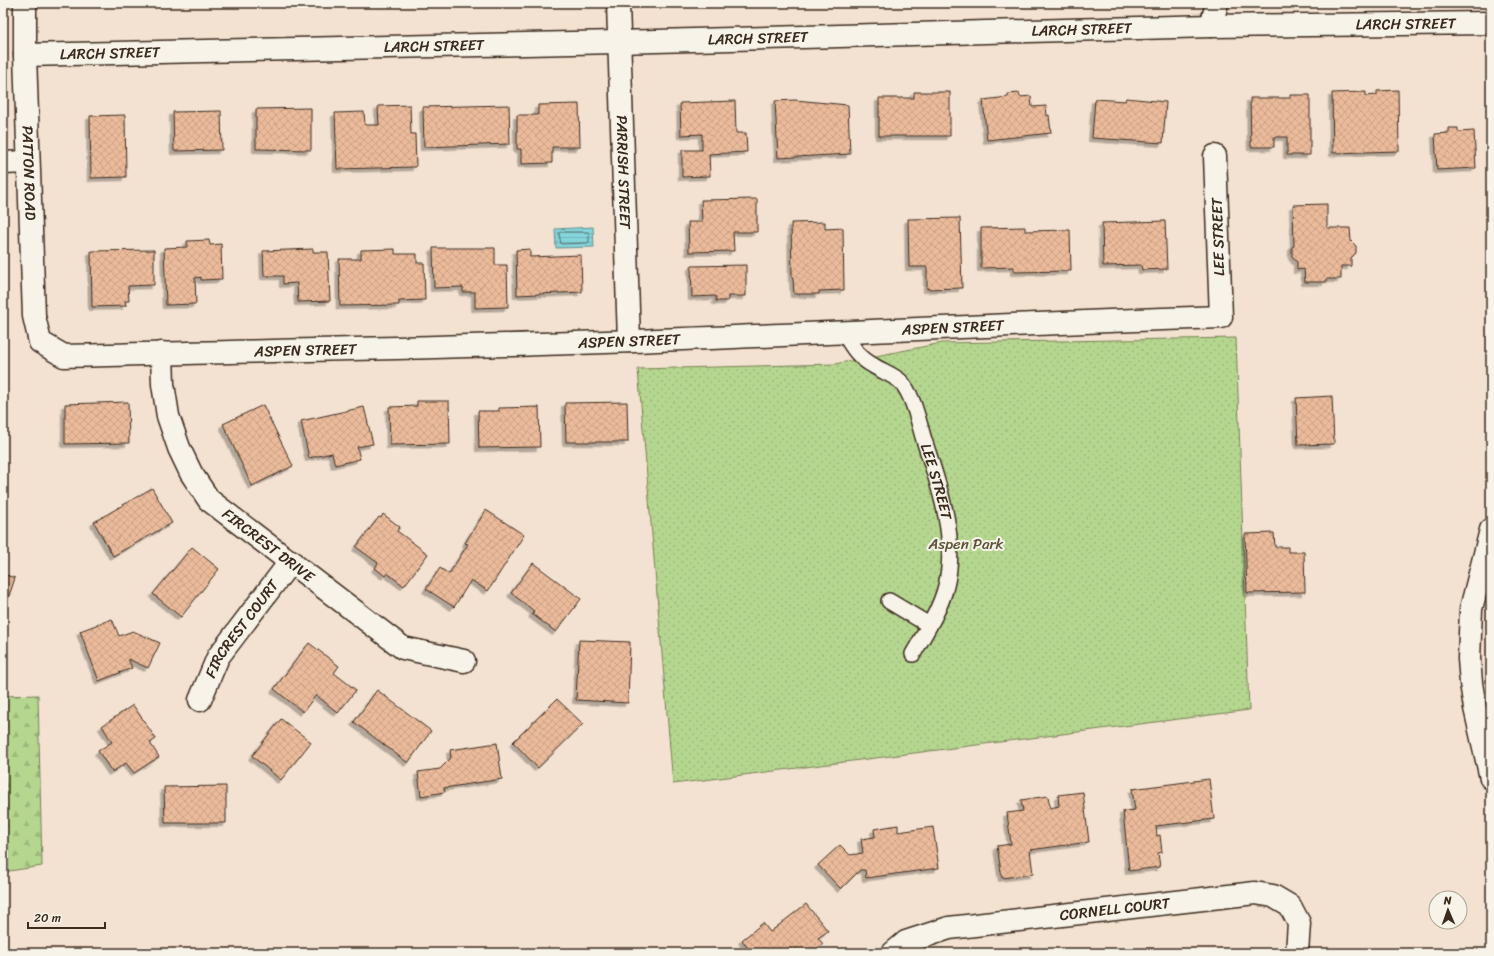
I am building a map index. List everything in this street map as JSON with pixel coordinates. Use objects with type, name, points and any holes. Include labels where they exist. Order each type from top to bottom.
[{"type":"street","name":"PATTON ROAD","points":[[25,3],[28,162],[34,316],[40,342]]},
{"type":"street","name":"PARRISH STREET","points":[[618,3],[618,42],[629,341]]},
{"type":"street","points":[[1210,26],[1217,3]]},
{"type":"street","name":"LARCH STREET","points":[[25,55],[618,42],[1210,26],[1491,23]]},
{"type":"street","name":"LEE STREET","points":[[1215,156],[1221,317]]},
{"type":"street","points":[[3,163],[28,162]]},
{"type":"street","name":"ASPEN STREET","points":[[40,342],[64,356],[629,341],[1221,317]]},
{"type":"street","name":"FIRCREST DRIVE","points":[[162,353],[163,384],[168,416],[179,448],[191,473],[209,500],[291,561],[403,648],[464,661]]},
{"type":"street","points":[[1491,530],[1471,609],[1470,659],[1471,683],[1475,708],[1491,778]]},
{"type":"street","name":"FIRCREST COURT","points":[[200,700],[218,657],[291,561]]},
{"type":"street","name":"CORNELL COURT","points":[[893,953],[906,942],[949,928],[1255,893],[1273,896],[1290,906],[1299,923],[1297,953]]},
{"type":"lane","name":"LEE STREET","points":[[844,333],[857,354],[872,365],[900,381],[908,392],[945,508],[950,551],[946,587],[940,604],[913,654]]},
{"type":"lane","points":[[889,601],[929,625]]},
{"type":"green space","name":"Aspen Park","points":[[1236,338],[1249,710],[673,784],[638,369],[835,364],[942,343]]},
{"type":"green space","points":[[38,695],[42,866],[3,872],[3,696]]},
{"type":"water","points":[[593,227],[594,247],[556,248],[555,229]]},
{"type":"building","points":[[1398,90],[1399,151],[1333,153],[1332,93],[1366,92],[1366,96],[1377,95],[1377,91]]},
{"type":"building","points":[[914,92],[950,92],[950,136],[879,136],[879,98],[914,98]]},
{"type":"building","points":[[1019,93],[1020,97],[1031,96],[1032,107],[1046,106],[1047,116],[1049,115],[1051,133],[987,140],[983,100],[1008,97],[1008,94]]},
{"type":"building","points":[[1290,95],[1310,95],[1310,155],[1287,155],[1287,137],[1274,137],[1274,147],[1251,147],[1250,98],[1290,98]]},
{"type":"building","points":[[1126,98],[1166,102],[1163,143],[1092,138],[1095,99],[1125,101]]},
{"type":"building","points":[[795,100],[848,105],[850,154],[778,158],[775,101]]},
{"type":"building","points":[[735,101],[736,133],[746,133],[747,152],[709,154],[710,176],[682,177],[682,150],[702,150],[702,134],[681,135],[680,103]]},
{"type":"building","points":[[579,104],[580,147],[552,147],[552,163],[521,164],[521,149],[517,149],[517,115],[538,115],[538,105]]},
{"type":"building","points":[[410,105],[411,134],[415,134],[416,167],[337,169],[335,113],[364,112],[365,125],[379,125],[378,106]]},
{"type":"building","points":[[509,105],[510,144],[424,147],[423,107]]},
{"type":"building","points":[[311,108],[311,150],[256,149],[256,109]]},
{"type":"building","points":[[221,111],[222,150],[174,151],[173,112]]},
{"type":"building","points":[[125,115],[126,177],[91,178],[90,116]]},
{"type":"building","points":[[1449,128],[1458,128],[1458,132],[1474,131],[1476,168],[1437,170],[1435,134],[1449,133]]},
{"type":"building","points":[[757,199],[757,232],[733,232],[734,251],[689,252],[688,222],[702,222],[701,200]]},
{"type":"building","points":[[1327,204],[1327,228],[1350,228],[1351,241],[1356,246],[1356,253],[1351,258],[1351,266],[1341,266],[1341,279],[1326,279],[1326,282],[1305,282],[1304,269],[1297,270],[1297,262],[1292,256],[1292,247],[1294,246],[1293,205]]},
{"type":"building","points":[[960,218],[962,288],[927,289],[927,267],[909,267],[908,219]]},
{"type":"building","points":[[1165,221],[1167,269],[1142,270],[1141,265],[1103,266],[1102,223]]},
{"type":"building","points":[[825,222],[825,229],[843,228],[844,290],[819,291],[819,294],[794,294],[792,278],[791,223]]},
{"type":"building","points":[[1025,227],[1025,231],[1070,230],[1071,271],[1014,272],[1014,267],[981,268],[981,228]]},
{"type":"building","points":[[209,240],[210,245],[221,244],[222,279],[201,280],[201,277],[195,278],[196,304],[166,305],[164,248],[187,247],[187,241]]},
{"type":"building","points":[[433,248],[495,248],[495,265],[507,265],[508,307],[475,308],[475,292],[463,292],[463,287],[434,288]]},
{"type":"building","points":[[313,249],[313,252],[328,252],[330,301],[298,302],[297,283],[283,284],[283,276],[264,276],[263,251]]},
{"type":"building","points":[[395,249],[395,254],[417,254],[417,263],[424,263],[425,300],[399,301],[399,305],[340,306],[339,259],[361,259],[361,250]]},
{"type":"building","points":[[530,249],[530,257],[581,255],[582,292],[517,295],[516,250]]},
{"type":"building","points":[[154,250],[154,285],[128,286],[129,301],[125,301],[126,306],[92,307],[91,251]]},
{"type":"building","points":[[746,265],[746,296],[728,296],[728,301],[716,301],[716,296],[692,297],[691,266]]},
{"type":"building","points":[[1332,396],[1334,444],[1298,445],[1296,398]]},
{"type":"building","points":[[417,401],[449,401],[450,444],[390,445],[389,407],[417,406]]},
{"type":"building","points":[[128,402],[129,443],[65,444],[65,404]]},
{"type":"building","points":[[627,402],[628,442],[566,442],[565,403]]},
{"type":"building","points":[[263,405],[293,466],[252,486],[223,424]]},
{"type":"building","points":[[364,407],[373,444],[357,447],[360,459],[335,465],[332,453],[309,458],[301,421]]},
{"type":"building","points":[[539,407],[540,447],[479,448],[478,411],[499,411],[499,408]]},
{"type":"building","points":[[152,488],[172,523],[113,556],[94,522]]},
{"type":"building","points":[[486,510],[524,535],[488,591],[471,580],[454,607],[426,589],[440,568],[449,574],[468,544],[465,543]]},
{"type":"building","points":[[383,514],[400,527],[397,531],[428,554],[404,586],[387,573],[385,576],[375,568],[378,563],[356,547]]},
{"type":"building","points":[[3,522],[7,535],[3,536]]},
{"type":"building","points":[[1274,533],[1275,547],[1288,547],[1288,552],[1304,552],[1305,592],[1247,593],[1245,534]]},
{"type":"building","points":[[192,547],[219,569],[181,617],[153,594]]},
{"type":"building","points":[[533,563],[581,599],[556,632],[532,614],[534,611],[511,593]]},
{"type":"building","points":[[3,574],[15,578],[3,614]]},
{"type":"building","points":[[112,619],[119,636],[133,631],[160,643],[148,668],[128,659],[132,668],[99,681],[80,631]]},
{"type":"building","points":[[579,640],[630,642],[628,703],[576,700]]},
{"type":"building","points":[[309,643],[339,666],[334,673],[356,690],[338,713],[316,695],[303,712],[274,689]]},
{"type":"building","points":[[377,690],[431,731],[408,763],[354,722]]},
{"type":"building","points":[[557,699],[583,724],[538,768],[513,742]]},
{"type":"building","points":[[133,705],[156,739],[150,743],[159,757],[134,773],[126,763],[112,772],[98,751],[112,742],[102,726]]},
{"type":"building","points":[[281,719],[311,742],[281,780],[252,756]]},
{"type":"building","points":[[497,743],[502,779],[444,788],[445,792],[421,796],[418,772],[440,769],[451,758],[450,750]]},
{"type":"building","points":[[1209,779],[1214,819],[1156,826],[1157,836],[1160,835],[1162,852],[1158,853],[1160,867],[1129,871],[1123,811],[1135,810],[1132,789]]},
{"type":"building","points":[[226,786],[226,823],[165,823],[164,787]]},
{"type":"building","points":[[1083,792],[1089,842],[1030,850],[1033,874],[1002,878],[997,846],[1011,844],[1007,813],[1023,811],[1021,800],[1048,796],[1050,808],[1059,806],[1058,795]]},
{"type":"building","points":[[898,825],[898,832],[933,827],[939,868],[866,878],[865,870],[860,870],[841,889],[818,865],[840,845],[850,855],[863,853],[861,839],[875,837],[874,829]]},
{"type":"building","points":[[806,904],[828,931],[818,938],[823,944],[812,953],[741,953],[748,948],[742,940],[763,923],[770,932]]}]
